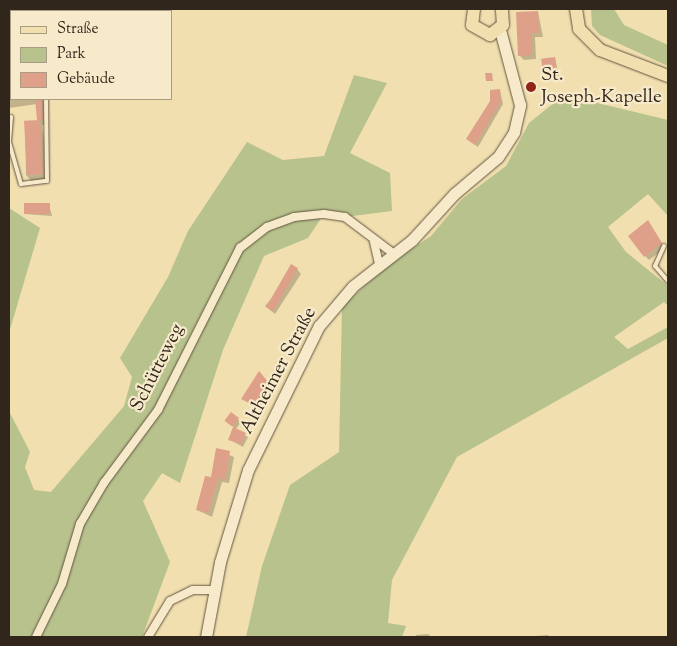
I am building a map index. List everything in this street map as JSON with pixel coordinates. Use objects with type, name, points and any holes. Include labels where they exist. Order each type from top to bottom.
[{"type":"main road","points":[[470,11],[475,29],[495,33],[505,20],[502,9]]},
{"type":"main road","points":[[576,9],[579,29],[600,50],[668,76]]},
{"type":"street","name":"Altheimer Straße","points":[[206,637],[214,590],[248,470],[310,343],[352,286],[394,254],[498,157],[514,132],[520,105],[502,47],[495,33]]},
{"type":"street","name":"Schütteweg","points":[[36,637],[62,584],[80,524],[104,483],[158,410],[240,248],[268,227],[294,217],[324,214],[345,217],[374,242],[394,254]]},
{"type":"street","points":[[374,242],[379,264]]},
{"type":"street","points":[[148,637],[170,601],[193,590],[214,590]]},
{"type":"lane","points":[[11,117],[9,142],[20,184],[47,180],[46,100]]},
{"type":"lane","points":[[664,246],[655,266],[668,282]]},
{"type":"green space","points":[[591,9],[614,9],[624,25],[668,45],[668,66],[600,35],[592,26]]},
{"type":"green space","points":[[354,75],[387,83],[350,153],[390,173],[392,211],[345,217],[324,214],[308,238],[264,256],[223,350],[180,483],[162,473],[143,501],[170,562],[142,637],[9,637],[9,411],[30,452],[25,467],[34,490],[51,492],[124,406],[132,377],[120,358],[168,277],[188,231],[247,142],[283,160],[324,156]]},
{"type":"green space","points":[[581,99],[668,120],[668,216],[648,194],[608,227],[626,252],[668,286],[668,306],[664,302],[614,337],[628,349],[668,327],[668,338],[457,457],[392,580],[388,623],[406,626],[402,637],[246,637],[262,566],[290,485],[339,452],[342,307],[382,269],[431,236],[462,199],[506,166],[529,123],[555,102]]},
{"type":"green space","points":[[9,208],[40,228],[9,333]]},
{"type":"building","points":[[538,11],[539,33],[531,33],[532,55],[518,56],[516,12]]},
{"type":"building","points":[[555,57],[557,73],[543,75],[541,59]]},
{"type":"building","points":[[485,73],[492,73],[493,81],[486,81]]},
{"type":"building","points":[[500,89],[501,101],[475,145],[466,139],[490,101],[490,90]]},
{"type":"building","points":[[35,100],[42,100],[43,120],[37,120]]},
{"type":"building","points":[[40,120],[43,174],[27,175],[24,121]]},
{"type":"building","points":[[24,203],[50,203],[50,214],[24,214]]},
{"type":"building","points":[[648,220],[662,243],[644,257],[628,236]]},
{"type":"building","points":[[291,264],[298,268],[273,311],[266,307]]},
{"type":"building","points":[[259,371],[270,384],[259,404],[251,400],[249,403],[241,399]]},
{"type":"building","points":[[231,412],[239,418],[232,427],[224,421]]},
{"type":"building","points":[[233,427],[246,433],[241,444],[228,440]]},
{"type":"building","points":[[216,448],[230,451],[225,480],[218,478],[208,513],[196,510],[205,476],[211,477]]},
{"type":"place","name":"St. Joseph-Kapelle","points":[[531,87]]}]
